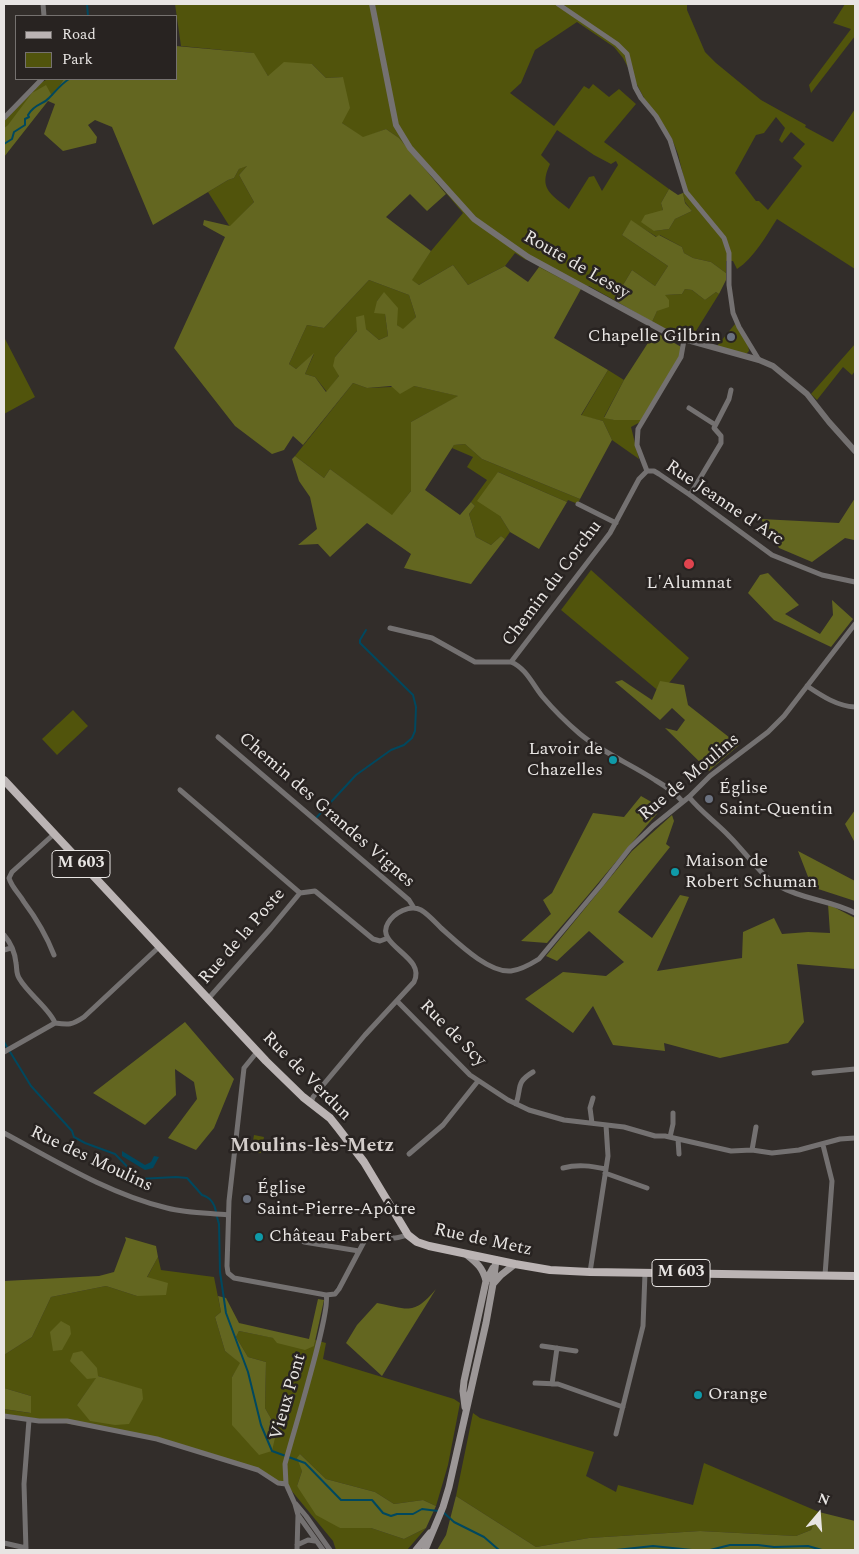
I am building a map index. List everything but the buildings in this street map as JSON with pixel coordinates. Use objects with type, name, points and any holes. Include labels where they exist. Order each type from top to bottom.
[{"type":"main road","name":"M 603","points":[[4,780],[208,999]]},
{"type":"main road","name":"Rue de Verdun","points":[[208,999],[276,1072],[310,1103],[330,1118],[358,1154],[408,1235]]},
{"type":"main road","name":"Rue de Metz","points":[[408,1235],[417,1242],[468,1254],[495,1264],[516,1264],[550,1270],[590,1272]]},
{"type":"main road","points":[[468,1254],[480,1265],[486,1281]]},
{"type":"main road","points":[[465,1410],[462,1391],[464,1381],[486,1281],[495,1264]]},
{"type":"main road","points":[[424,1550],[443,1507],[449,1487],[465,1410],[471,1392],[493,1284],[495,1264]]},
{"type":"main road","points":[[493,1284],[501,1275],[516,1264]]},
{"type":"main road","name":"M 603","points":[[590,1272],[855,1276]]},
{"type":"main road","points":[[415,1550],[433,1528]]},
{"type":"street","name":"Route de Lessy","points":[[372,4],[396,125],[410,148],[465,210],[486,229],[528,257],[673,336],[759,360],[773,366],[807,394],[855,452]]},
{"type":"street","points":[[558,4],[622,48],[629,60],[641,98],[656,116],[670,140],[686,192],[699,210],[719,231],[727,245],[730,260],[730,298],[733,313],[739,327],[759,360]]},
{"type":"street","points":[[4,118],[41,80]]},
{"type":"street","points":[[647,472],[637,445],[638,429],[680,357],[684,340]]},
{"type":"street","points":[[714,424],[729,399],[731,390]]},
{"type":"street","points":[[689,408],[714,424],[714,428],[722,440],[690,495]]},
{"type":"street","name":"Rue Jeanne d'Arc","points":[[616,523],[639,479],[647,472],[654,471],[772,555],[822,575],[855,582]]},
{"type":"street","points":[[578,504],[616,523]]},
{"type":"street","name":"Chemin du Corchu","points":[[511,662],[541,621],[572,584],[616,523]]},
{"type":"street","name":"Rue de Moulins","points":[[414,908],[421,910],[462,946],[490,966],[500,970],[511,971],[538,959],[602,885],[630,848],[653,826],[689,797],[710,776],[768,732],[784,716],[855,624]]},
{"type":"street","points":[[390,628],[432,638],[475,662],[511,662],[524,672],[542,697],[579,733],[594,745],[632,765],[673,791],[682,801]]},
{"type":"street","points":[[807,686],[834,703],[855,707]]},
{"type":"street","name":"Chemin des Grandes Vignes","points":[[218,737],[409,900],[414,908]]},
{"type":"street","points":[[180,790],[300,893],[315,891],[373,939],[380,941],[388,938]]},
{"type":"street","points":[[689,797],[694,805],[730,837],[779,886],[855,913]]},
{"type":"street","points":[[54,834],[12,872],[9,878],[11,885],[24,900],[54,955]]},
{"type":"street","name":"Rue de la Poste","points":[[208,999],[300,893]]},
{"type":"street","points":[[310,1103],[365,1035],[414,982],[417,973],[414,964],[388,938],[385,929],[389,921],[403,910],[414,908]]},
{"type":"street","points":[[4,935],[8,940],[16,961],[18,976],[32,996],[53,1017],[55,1023]]},
{"type":"street","points":[[4,1052],[55,1023],[68,1025],[84,1017],[159,947]]},
{"type":"street","points":[[4,950],[11,948]]},
{"type":"street","name":"Rue de Scy","points":[[397,1001],[478,1081],[443,1125],[409,1154]]},
{"type":"street","points":[[258,1052],[244,1068],[228,1215],[227,1270],[231,1276],[326,1295],[335,1294],[340,1289],[359,1251],[304,1242]]},
{"type":"street","points":[[814,1074],[855,1069]]},
{"type":"street","points":[[516,1104],[519,1087],[525,1077],[533,1072]]},
{"type":"street","points":[[478,1081],[529,1110],[564,1120],[624,1127],[655,1136],[670,1137],[732,1151],[752,1150],[772,1153],[822,1145],[840,1139],[855,1138]]},
{"type":"street","points":[[592,1123],[590,1108],[593,1098]]},
{"type":"street","points":[[670,1137],[673,1113]]},
{"type":"street","points":[[590,1272],[608,1156],[606,1125]]},
{"type":"street","points":[[752,1150],[756,1127]]},
{"type":"street","name":"Rue des Moulins","points":[[4,1133],[78,1173],[145,1202],[176,1210],[228,1215]]},
{"type":"street","points":[[678,1140],[679,1154]]},
{"type":"street","points":[[822,1145],[832,1181],[825,1276]]},
{"type":"street","points":[[563,1168],[574,1165],[586,1165],[647,1188]]},
{"type":"street","name":"Rue de Metz","points":[[359,1251],[366,1238],[374,1234],[394,1238],[408,1235]]},
{"type":"street","points":[[616,1434],[643,1326],[645,1273]]},
{"type":"street","name":"Vieux Pont","points":[[286,1484],[285,1464],[328,1301],[326,1295]]},
{"type":"street","points":[[542,1346],[576,1351]]},
{"type":"street","points":[[552,1384],[557,1348]]},
{"type":"street","points":[[535,1383],[558,1384],[623,1407]]},
{"type":"street","points":[[4,1416],[29,1420],[67,1422],[156,1439],[258,1470],[278,1483],[286,1484],[296,1504],[330,1550]]},
{"type":"street","points":[[4,1542],[26,1549],[24,1484],[29,1420]]},
{"type":"street","points":[[296,1504],[298,1515],[297,1548]]},
{"type":"street","points":[[298,1515],[323,1550]]},
{"type":"street","points":[[297,1548],[308,1540],[316,1541],[322,1537]]},
{"type":"street","points":[[315,1550],[316,1541]]},
{"type":"green space","points":[[175,4],[687,4],[687,10],[705,52],[761,100],[833,142],[855,109],[855,269],[777,219],[749,259],[737,269],[733,261],[726,261],[726,273],[711,262],[693,258],[684,253],[682,247],[660,235],[657,237],[631,221],[622,235],[668,266],[655,286],[632,270],[614,300],[589,286],[581,289],[539,267],[540,264],[528,257],[526,260],[515,253],[505,266],[468,285],[453,265],[419,285],[411,280],[431,251],[463,213],[399,138],[386,129],[363,138],[342,123],[343,77],[326,78],[312,64],[268,76],[253,53],[181,46]],"holes":[[[577,22],[614,47],[623,58],[644,98],[672,139],[678,154],[687,191],[683,193],[685,202],[692,211],[675,219],[669,229],[654,231],[660,212],[663,210],[661,203],[669,189],[604,142],[636,104],[619,89],[609,97],[593,84],[589,89],[584,86],[554,126],[510,93],[521,83],[535,50]],[[776,117],[785,128],[779,140],[782,143],[791,132],[805,144],[793,158],[802,166],[768,210],[759,201],[756,201],[735,173],[756,135],[764,133]],[[557,130],[594,155],[611,164],[616,161],[618,165],[602,191],[594,176],[589,177],[569,209],[548,190],[545,179],[550,164],[541,155]]]},
{"type":"green space","points":[[845,4],[855,4],[855,36],[811,93],[809,85],[851,29],[833,23]]},
{"type":"green space","points":[[46,80],[63,80],[52,96],[4,128],[4,121]]},
{"type":"green space","points":[[248,165],[239,175],[254,202],[230,227],[208,192],[234,178],[239,169]]},
{"type":"green space","points":[[369,280],[409,295],[416,317],[403,330],[397,325],[384,293],[377,301],[385,314],[388,336],[379,340],[366,329],[357,331],[335,357],[339,376],[327,392],[315,377],[305,374],[314,354],[296,369],[289,364],[307,325],[324,328]]},
{"type":"green space","points":[[685,289],[692,290],[705,300],[716,292],[719,294],[691,339],[652,322],[664,295],[682,294]]},
{"type":"green space","points":[[735,324],[748,344],[749,351],[746,354],[717,346]]},
{"type":"green space","points":[[4,337],[35,397],[4,414]]},
{"type":"green space","points":[[855,344],[855,371],[852,375],[843,367],[817,400],[811,394]]},
{"type":"green space","points":[[608,370],[624,380],[604,417],[614,420],[644,420],[631,427],[639,459],[612,440],[603,421],[581,416]]},
{"type":"green space","points":[[353,383],[367,388],[414,386],[459,396],[411,422],[411,491],[392,516],[330,469],[324,478],[295,456]]},
{"type":"green space","points":[[465,444],[482,459],[580,499],[578,504],[568,500],[567,502],[498,472],[500,516],[510,532],[505,539],[501,536],[491,545],[476,537],[469,514],[475,506],[471,502],[487,480],[467,467],[473,457],[452,448],[454,445]]},
{"type":"green space","points":[[591,570],[689,658],[661,693],[561,610]]},
{"type":"green space","points":[[73,710],[88,726],[57,755],[42,739]]},
{"type":"green space","points":[[254,1135],[264,1137],[261,1153],[251,1152]]},
{"type":"green space","points":[[158,1257],[161,1270],[214,1277],[221,1312],[215,1317],[225,1351],[241,1363],[232,1377],[277,1429],[265,1408],[266,1362],[248,1357],[236,1337],[239,1331],[314,1346],[315,1340],[326,1343],[323,1359],[454,1399],[460,1403],[448,1465],[436,1506],[423,1500],[394,1504],[375,1492],[326,1479],[300,1454],[302,1471],[297,1486],[340,1528],[371,1528],[404,1539],[426,1528],[407,1550],[336,1550],[333,1541],[286,1484],[278,1483],[261,1472],[157,1439],[4,1414],[4,1409],[30,1413],[31,1396],[4,1388],[4,1355],[32,1337],[51,1297],[106,1286],[137,1296]],"holes":[[[98,1376],[142,1390],[77,1405]]]},
{"type":"green space","points":[[473,1413],[480,1418],[594,1452],[586,1476],[616,1492],[618,1485],[693,1505],[704,1463],[819,1512],[811,1530],[796,1536],[700,1531],[589,1538],[536,1547],[456,1496]]},
{"type":"shaded area","points":[[178,46],[254,53],[268,76],[284,62],[312,64],[326,78],[343,77],[350,108],[342,123],[363,137],[386,129],[399,138],[446,194],[427,211],[410,194],[386,217],[431,251],[412,280],[419,285],[453,265],[468,285],[505,266],[528,282],[539,267],[581,289],[554,338],[608,370],[581,415],[603,421],[612,440],[580,499],[482,459],[465,444],[454,445],[425,490],[460,515],[471,502],[475,506],[469,514],[476,537],[491,545],[501,536],[505,539],[471,584],[404,568],[411,554],[367,523],[330,557],[318,544],[298,545],[317,529],[310,497],[299,481],[292,459],[295,456],[324,478],[330,469],[392,515],[411,491],[411,422],[458,396],[414,386],[400,394],[391,386],[367,388],[353,383],[303,445],[293,436],[284,450],[272,454],[235,426],[174,348],[225,237],[203,225],[204,220],[230,226],[254,202],[239,175],[247,166],[239,169],[234,178],[153,225],[112,127],[95,120],[88,125],[97,137],[96,143],[63,151],[44,134],[55,104],[48,101],[4,157],[4,128],[32,93],[46,85],[52,96],[63,80],[178,80]],"holes":[[[369,280],[409,295],[416,317],[403,329],[397,325],[398,308],[384,292],[377,301],[374,313],[385,314],[388,336],[379,340],[366,329],[364,315],[356,317],[357,331],[335,357],[333,366],[339,376],[326,392],[315,377],[305,374],[314,353],[296,369],[289,364],[307,325],[324,328]]]},
{"type":"shaded area","points":[[669,189],[678,195],[683,193],[685,203],[692,211],[675,219],[669,229],[654,231],[641,222],[645,215],[663,210],[661,203]]},
{"type":"shaded area","points":[[631,220],[656,237],[659,235],[682,247],[684,253],[693,258],[711,262],[726,273],[726,280],[719,294],[716,292],[705,300],[692,290],[685,289],[682,294],[665,295],[669,300],[669,307],[657,311],[652,322],[614,300],[632,270],[655,286],[668,266],[622,235]]},
{"type":"shaded area","points":[[655,332],[683,348],[644,420],[604,418],[624,380]]},
{"type":"shaded area","points":[[498,472],[567,502],[539,549],[510,532],[500,516],[477,501]]},
{"type":"shaded area","points":[[855,498],[854,540],[845,538],[812,562],[779,548],[761,519],[839,523]]},
{"type":"shaded area","points":[[768,573],[799,605],[785,614],[820,634],[833,615],[832,600],[853,619],[831,647],[774,620],[748,593],[760,575]]},
{"type":"shaded area","points":[[622,680],[652,700],[660,681],[684,685],[688,705],[739,745],[709,771],[665,728],[677,731],[685,720],[672,708],[660,720],[615,682]]},
{"type":"shaded area","points":[[641,796],[662,808],[547,943],[521,941],[551,914],[543,900],[552,893],[593,813],[624,817]]},
{"type":"shaded area","points":[[855,810],[855,843],[845,824]]},
{"type":"shaded area","points":[[672,815],[674,821],[666,844],[670,847],[618,912],[652,938],[680,895],[689,897],[657,971],[742,958],[743,932],[774,918],[782,934],[830,933],[828,904],[855,918],[855,969],[797,964],[804,1022],[788,1043],[720,1058],[664,1043],[665,1051],[613,1045],[593,1006],[573,1033],[525,999],[563,972],[606,976],[624,962],[589,931],[557,961],[546,956],[632,851]]},
{"type":"shaded area","points":[[798,851],[855,881],[855,901],[812,887]]},
{"type":"shaded area","points":[[185,1022],[234,1079],[214,1128],[196,1150],[168,1138],[197,1099],[194,1082],[175,1069],[176,1095],[145,1125],[93,1093]]},
{"type":"shaded area","points":[[125,1237],[156,1246],[158,1257],[147,1277],[168,1283],[166,1295],[137,1296],[106,1286],[51,1297],[32,1337],[4,1355],[4,1281],[99,1276],[114,1272],[126,1240]]},
{"type":"shaded area","points":[[436,1289],[382,1376],[346,1343],[357,1325],[377,1303],[404,1308],[416,1307]]},
{"type":"shaded area","points":[[218,1296],[226,1298],[239,1323],[309,1339],[318,1299],[324,1300],[314,1346],[305,1350],[277,1343],[273,1338],[239,1331],[236,1337],[248,1357],[266,1362],[265,1408],[277,1429],[272,1451],[259,1455],[232,1425],[232,1377],[240,1363],[225,1351],[215,1317],[221,1312]]},
{"type":"shaded area","points":[[61,1321],[70,1326],[71,1334],[62,1350],[53,1351],[50,1332]]},
{"type":"shaded area","points":[[82,1351],[97,1368],[98,1376],[142,1389],[143,1399],[129,1424],[115,1425],[90,1421],[77,1405],[96,1378],[87,1379],[70,1361],[73,1353]]},
{"type":"shaded area","points":[[4,1388],[31,1396],[31,1413],[4,1409]]},
{"type":"shaded area","points":[[300,1454],[326,1479],[375,1492],[394,1504],[423,1500],[436,1506],[426,1528],[404,1539],[371,1528],[340,1528],[316,1515],[297,1486],[302,1471],[297,1458]]},
{"type":"shaded area","points":[[456,1496],[536,1547],[589,1538],[700,1531],[796,1536],[811,1530],[819,1512],[855,1521],[855,1550],[437,1550],[446,1535]]},
{"type":"water","points":[[122,1151],[145,1165],[151,1162],[154,1156],[159,1157],[153,1168],[145,1170],[122,1156]]},
{"type":"waterway","points":[[87,4],[88,15]]},
{"type":"waterway","points":[[4,144],[12,139],[14,132],[25,125],[25,119],[29,117],[28,115],[33,108],[47,100],[68,80]]},
{"type":"waterway","points":[[317,817],[356,775],[391,750],[404,745],[412,738],[415,731],[416,707],[413,695],[360,643],[366,630]]},
{"type":"waterway","points":[[4,1042],[31,1086],[72,1131],[74,1137],[115,1154],[139,1179],[187,1178],[202,1195],[212,1201],[216,1212]]},
{"type":"waterway","points":[[217,1217],[219,1224],[220,1272],[226,1313],[248,1372],[261,1425],[272,1451],[305,1463],[341,1500],[372,1500],[383,1513],[391,1516],[413,1514],[422,1509],[438,1511]]},
{"type":"waterway","points":[[443,1512],[454,1522],[484,1537],[499,1550]]},
{"type":"waterway","points":[[710,1550],[730,1545],[808,1546],[822,1550]]},
{"type":"waterway","points":[[616,1550],[653,1546],[692,1550]]},
{"type":"place","name":"Chapelle Gilbrin","points":[[731,337]]},
{"type":"place","name":"L'Alumnat","points":[[689,564]]},
{"type":"place","name":"Lavoir de Chazelles","points":[[613,760]]},
{"type":"place","name":"Église Saint-Quentin","points":[[709,799]]},
{"type":"place","name":"Maison de Robert Schuman","points":[[675,872]]},
{"type":"place","name":"Église Saint-Pierre-Apôtre","points":[[247,1199]]},
{"type":"place","name":"Château Fabert","points":[[259,1237]]},
{"type":"place","name":"Orange","points":[[698,1395]]},
{"type":"district","name":"Moulins-lès-Metz","points":[[312,1147]]}]
